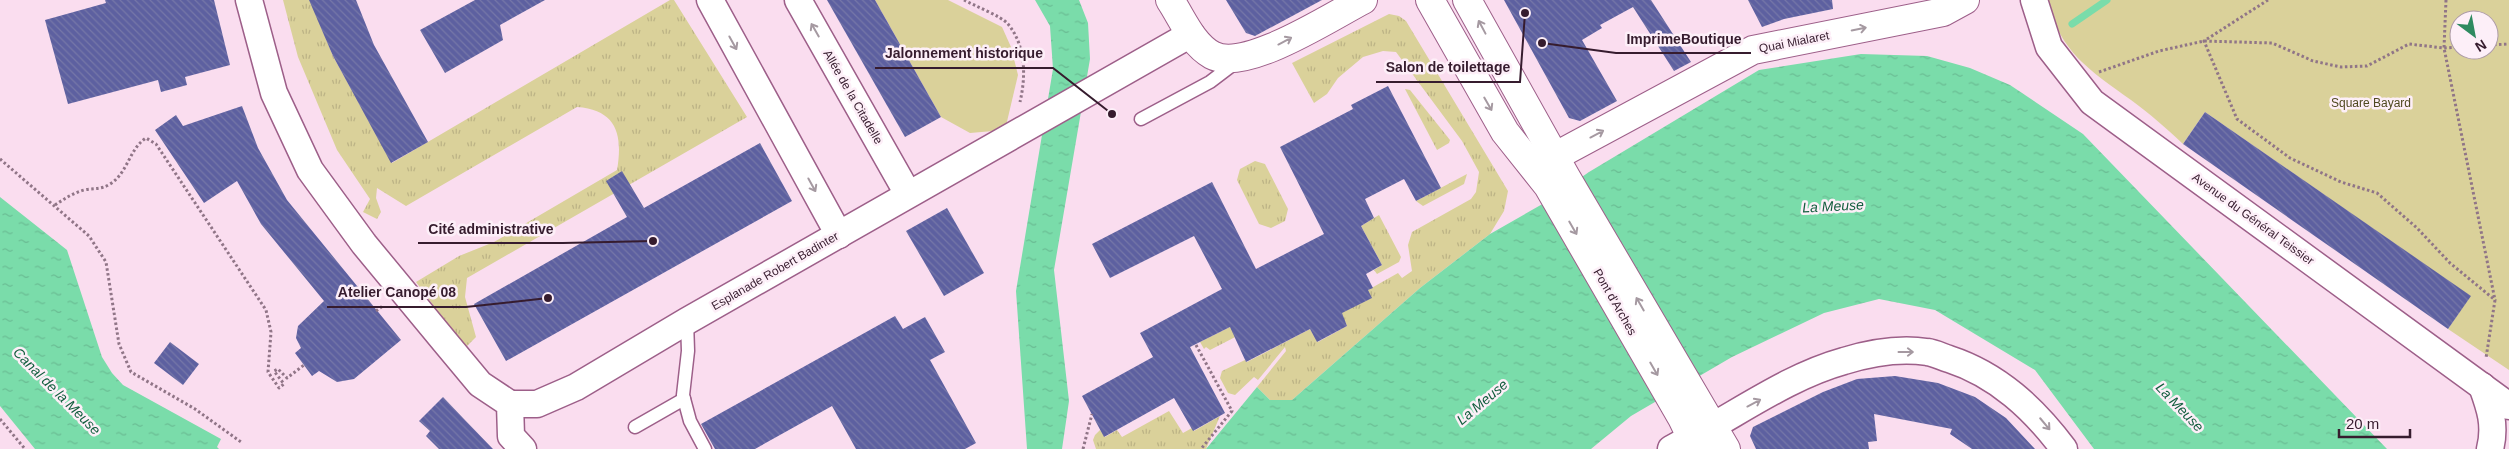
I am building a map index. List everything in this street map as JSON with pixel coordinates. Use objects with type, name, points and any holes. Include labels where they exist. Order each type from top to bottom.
[{"type":"main road","points":[[1170,0],[1200,46],[1212,55],[1228,60],[1240,59],[1264,52],[1363,0]]},
{"type":"main road","points":[[1430,0],[1505,132],[1556,173]]},
{"type":"main road","points":[[1467,0],[1556,173]]},
{"type":"main road","name":"Quai Mialaret","points":[[1556,173],[1753,50],[1943,12],[1965,0]]},
{"type":"main road","name":"Pont d'Arches","points":[[1556,173],[1692,431],[1726,449]]},
{"type":"street","points":[[250,0],[274,93],[310,170],[364,244],[450,349],[480,384],[510,404],[510,436],[523,449]]},
{"type":"street","points":[[710,0],[839,234]]},
{"type":"street","name":"Allée de la Citadelle","points":[[798,0],[908,194]]},
{"type":"street","name":"Avenue du Général Teissier","points":[[2034,0],[2049,47],[2092,102],[2482,386],[2502,431]]},
{"type":"street","name":"Esplanade Robert Badinter","points":[[510,404],[537,404],[576,387],[1012,134],[1191,34]]},
{"type":"street","points":[[1692,431],[1795,380],[1843,361],[1886,352],[1928,352],[1968,365],[2009,390],[2043,421],[2064,449]]},
{"type":"lane","points":[[1141,119],[1210,82],[1240,59]]},
{"type":"lane","points":[[687,321],[688,350],[684,399],[690,421],[705,449]]},
{"type":"lane","points":[[635,427],[684,399]]},
{"type":"path","points":[[964,0],[1007,23],[1018,42],[1025,71],[1012,134]]},
{"type":"path","points":[[2204,41],[2268,0]]},
{"type":"path","points":[[2446,0],[2444,48],[2495,300],[2482,386]]},
{"type":"path","points":[[2075,80],[2159,51],[2204,41],[2272,43],[2313,62],[2341,67],[2367,66],[2409,44],[2449,48]]},
{"type":"path","points":[[2204,41],[2237,119],[2290,158],[2341,182],[2377,193],[2417,228],[2450,263],[2495,300]]},
{"type":"path","points":[[55,205],[67,197],[84,190],[98,190],[110,184],[121,174],[137,144],[146,138],[156,144],[266,310],[271,332],[268,372],[279,388],[284,384],[274,371],[278,369],[287,378],[304,365]]},
{"type":"path","points":[[0,159],[90,236],[106,262],[119,344],[131,372],[195,409],[241,442]]},
{"type":"path","points":[[1196,345],[1232,411],[1201,449]]},
{"type":"path","points":[[1084,449],[1092,414]]},
{"type":"path","points":[[0,419],[25,449]]},
{"type":"green space","points":[[283,0],[310,0],[333,56],[392,163],[670,0],[674,0],[747,117],[467,278],[465,297],[476,337],[466,347],[444,334],[433,305],[416,282],[459,256],[494,242],[617,170],[619,146],[618,135],[614,126],[601,113],[577,107],[406,206],[377,188],[376,198],[381,212],[377,219],[363,212],[370,199],[337,150],[298,57]]},
{"type":"green space","points":[[875,0],[948,0],[1002,27],[1011,47],[1018,75],[1005,130],[970,133],[941,117]]},
{"type":"green space","name":"Square Bayard","points":[[2048,0],[2509,0],[2509,370],[2448,329],[2470,296],[2205,112],[2183,144],[2151,116],[2090,69],[2069,47],[2060,33]]},
{"type":"green space","points":[[1389,14],[1399,16],[1406,21],[1508,191],[1504,211],[1490,234],[1420,288],[1292,400],[1270,400],[1257,387],[1286,351],[1285,347],[1258,380],[1254,377],[1235,395],[1228,393],[1220,378],[1222,371],[1245,360],[1247,362],[1310,329],[1318,342],[1347,326],[1341,313],[1368,290],[1398,273],[1402,278],[1412,271],[1408,245],[1412,232],[1471,199],[1476,192],[1479,172],[1462,141],[1396,52],[1383,51],[1363,57],[1338,78],[1327,94],[1314,103],[1292,63]]},
{"type":"green space","points":[[1405,89],[1410,90],[1450,140],[1449,143],[1437,150]]},
{"type":"green space","points":[[1255,161],[1265,164],[1288,209],[1285,221],[1271,228],[1259,224],[1237,180],[1240,169]]},
{"type":"green space","points":[[1467,174],[1464,184],[1423,206],[1416,201]]},
{"type":"green space","points":[[1379,215],[1401,257],[1399,262],[1377,274],[1374,270],[1382,265],[1361,226]]},
{"type":"green space","points":[[1240,322],[1245,332],[1210,350],[1206,347],[1204,349],[1200,342]]},
{"type":"green space","points":[[1169,411],[1183,433],[1192,428],[1194,431],[1220,416],[1206,449],[1096,449],[1093,440],[1100,430],[1105,437],[1117,430],[1122,437]]},
{"type":"water","points":[[1035,0],[1079,0],[1088,23],[1090,59],[1054,270],[1069,401],[1062,449],[1027,449],[1016,291],[1053,69],[1050,26]]},
{"type":"water","name":"La Meuse","points":[[1861,54],[1927,56],[1970,68],[2010,85],[2083,134],[2387,449],[2094,449],[2035,370],[1935,310],[1879,299],[1824,313],[1732,357],[1631,416],[1591,449],[1206,449],[1257,387],[1270,400],[1292,400],[1420,288],[1490,234],[1546,202],[1589,172],[1759,70]]},
{"type":"water","name":"Canal de la Meuse","points":[[0,197],[67,250],[102,357],[112,373],[123,385],[221,439],[217,447],[219,449],[35,449],[0,406]]},
{"type":"building","points":[[105,0],[214,0],[230,65],[185,77],[187,85],[161,92],[158,80],[68,104],[45,20],[106,3]]},
{"type":"building","points":[[309,0],[356,0],[374,45],[428,142],[391,163],[333,56]]},
{"type":"building","points":[[475,0],[545,0],[500,25],[503,40],[445,73],[420,30]]},
{"type":"building","points":[[827,0],[875,0],[941,117],[905,137]]},
{"type":"building","points":[[1226,0],[1322,0],[1255,36],[1246,33]]},
{"type":"building","points":[[1504,0],[1651,0],[1691,62],[1674,71],[1633,7],[1600,25],[1602,28],[1582,40],[1617,101],[1580,121],[1569,118]]},
{"type":"building","points":[[1748,0],[1832,0],[1833,9],[1784,19],[1762,27]]},
{"type":"building","points":[[1388,86],[1441,188],[1416,201],[1404,179],[1365,199],[1374,218],[1361,226],[1382,265],[1366,274],[1373,288],[1368,290],[1372,298],[1342,313],[1347,326],[1317,342],[1310,329],[1246,362],[1230,327],[1190,347],[1225,413],[1193,431],[1174,398],[1104,437],[1082,396],[1153,357],[1140,333],[1222,289],[1194,236],[1110,278],[1092,244],[1212,182],[1256,269],[1324,234],[1280,147],[1353,109],[1351,105]]},
{"type":"building","points":[[242,106],[258,148],[287,200],[401,340],[354,379],[337,382],[319,371],[312,376],[295,353],[301,348],[296,338],[298,326],[324,301],[261,224],[237,181],[204,203],[155,130],[176,115],[183,126]]},
{"type":"building","points":[[2205,112],[2471,296],[2448,329],[2183,144]]},
{"type":"building","points":[[760,143],[792,201],[506,361],[474,304],[627,217],[606,181],[622,171],[644,208]]},
{"type":"building","points":[[947,208],[984,273],[944,296],[906,231]]},
{"type":"building","points":[[895,316],[903,329],[925,317],[945,352],[930,360],[976,443],[965,449],[856,449],[832,406],[755,449],[715,449],[701,424]]},
{"type":"building","points":[[170,342],[199,364],[183,385],[154,363]]},
{"type":"building","points":[[1895,376],[1938,383],[1975,397],[2006,418],[2035,449],[1972,449],[1950,434],[1952,429],[1874,414],[1877,441],[1868,442],[1869,449],[1756,449],[1750,436],[1753,427],[1823,392],[1857,379]]},
{"type":"building","points":[[443,397],[493,449],[439,449],[426,436],[430,431],[419,421]]},
{"type":"waterway","points":[[2072,24],[2107,0]]},
{"type":"place","name":"Salon de toilettage","points":[[1525,13]]},
{"type":"place","name":"ImprimeBoutique","points":[[1542,43]]},
{"type":"place","name":"Jalonnement historique","points":[[1112,114]]},
{"type":"place","name":"Cité administrative","points":[[653,241]]},
{"type":"place","name":"Atelier Canopé 08","points":[[548,298]]}]
